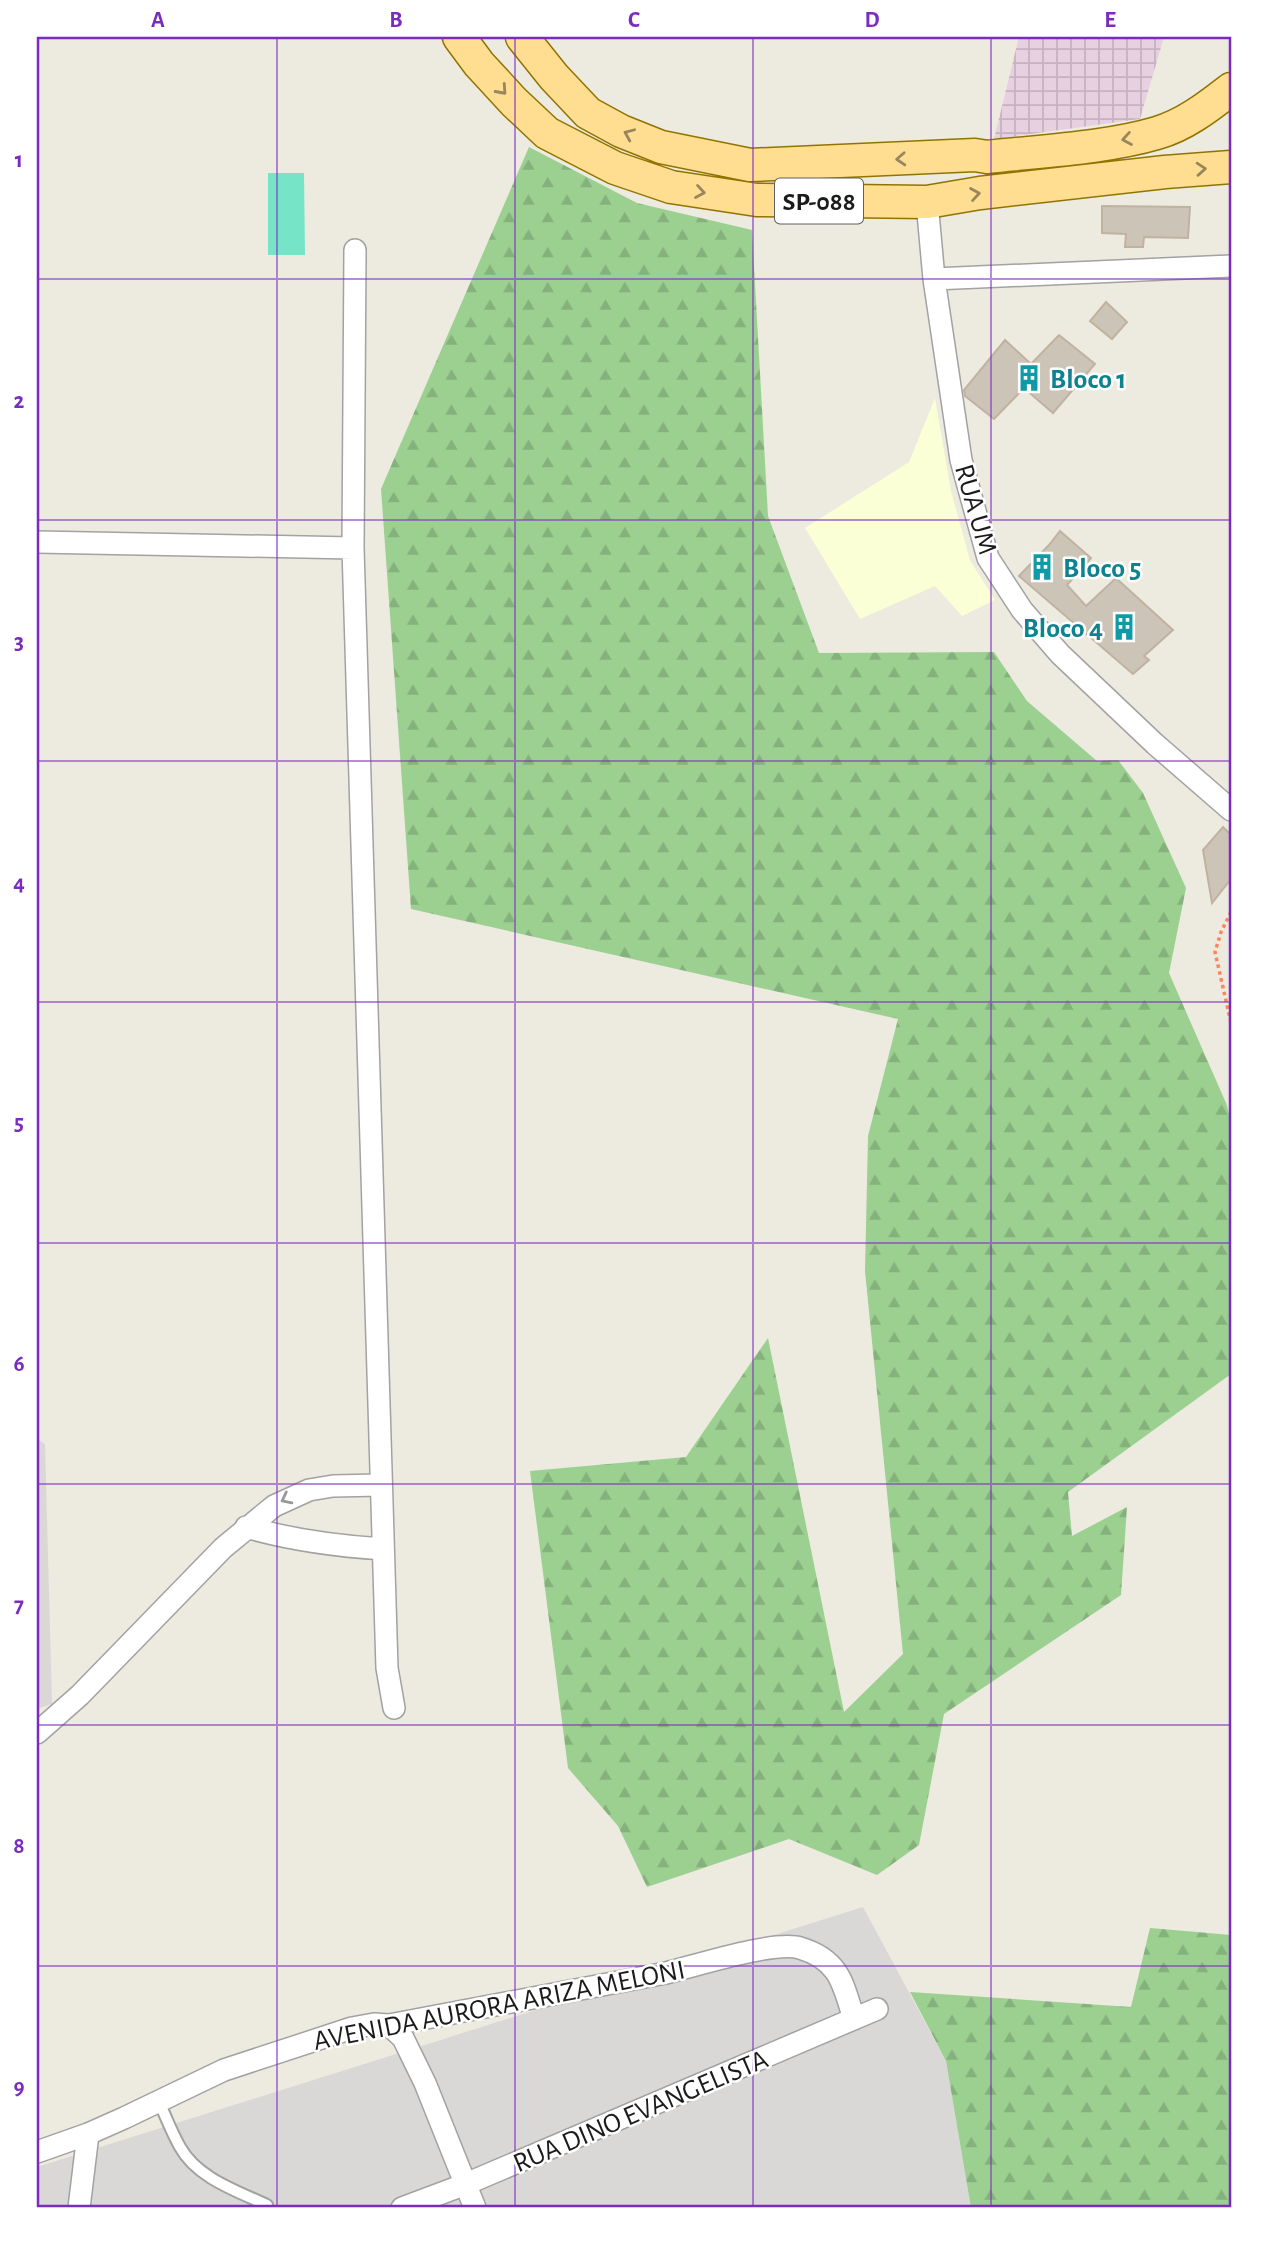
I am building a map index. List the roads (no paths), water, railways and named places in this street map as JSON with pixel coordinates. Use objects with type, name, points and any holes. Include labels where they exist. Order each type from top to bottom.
[{"type":"main road","name":"SP-088","points":[[459,37],[488,73],[547,133],[615,168],[671,187],[757,200],[927,202],[993,191],[1231,167]]},
{"type":"main road","name":"SP-088","points":[[522,37],[588,113],[621,131],[660,147],[750,165],[975,155],[987,157],[1125,140],[1159,132],[1186,120],[1231,89]]},
{"type":"street","name":"RUA UM","points":[[927,202],[934,279],[961,460],[988,558],[1022,610],[1060,654],[1155,744],[1231,810]]},
{"type":"street","points":[[355,250],[353,548],[380,1486],[387,1668],[394,1708]]},
{"type":"street","points":[[934,279],[1231,266]]},
{"type":"street","points":[[37,542],[353,548]]},
{"type":"street","points":[[37,1733],[80,1695],[246,1527],[274,1506],[309,1490],[333,1486],[380,1486]]},
{"type":"street","points":[[246,1527],[333,1546],[383,1549]]},
{"type":"street","name":"AVENIDA AURORA ARIZA MELONI","points":[[37,2152],[88,2134],[224,2070],[352,2028],[374,2024],[389,2025],[668,1972],[764,1950],[797,1947],[817,1954],[830,1963],[841,1978],[854,2020]]},
{"type":"street","name":"RUA DINO EVANGELISTA","points":[[402,2208],[466,2184],[877,2009]]},
{"type":"street","points":[[389,2025],[402,2038],[411,2055],[475,2208]]},
{"type":"street","points":[[79,2208],[88,2134]]},
{"type":"lane","points":[[159,2102],[188,2159],[213,2179],[267,2205]]},
{"type":"place","name":"Bloco 1","points":[[1029,378]]},
{"type":"place","name":"Bloco 5","points":[[1042,567]]},
{"type":"place","name":"Bloco 4","points":[[1124,627]]}]
